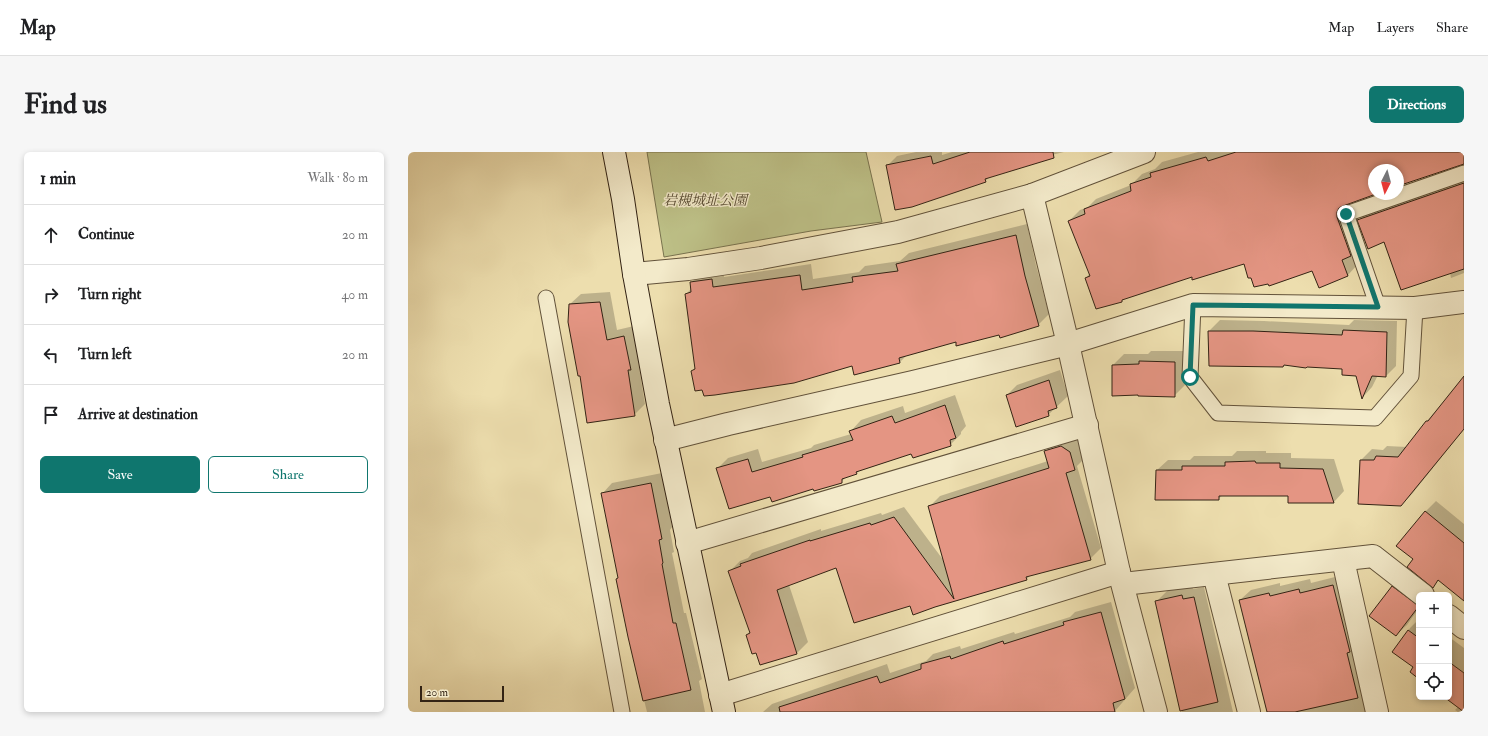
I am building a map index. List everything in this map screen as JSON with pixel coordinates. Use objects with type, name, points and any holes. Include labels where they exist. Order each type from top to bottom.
[{"type":"street","points":[[614,152],[623,199],[634,274],[665,440],[722,704],[1121,578],[1214,574],[1373,556],[1418,592]]},
{"type":"street","points":[[634,274],[688,269],[761,258],[837,245],[898,232],[1032,195],[1144,152]]},
{"type":"street","points":[[1032,195],[1087,425],[1121,578],[1156,712]]},
{"type":"street","points":[[665,440],[1068,344],[1193,305],[1415,308],[1464,302]]},
{"type":"street","points":[[687,543],[1087,425]]},
{"type":"street","points":[[1343,560],[1377,712]]},
{"type":"street","points":[[1214,574],[1249,712]]},
{"type":"street","points":[[1452,618],[1464,628]]},
{"type":"lane","points":[[1378,307],[1346,214],[1464,173]]},
{"type":"lane","points":[[546,298],[622,712]]},
{"type":"lane","points":[[1193,305],[1190,377],[1218,413],[1375,418],[1411,376],[1415,308]]},
{"type":"green space","name":"岩槻城址公園","points":[[647,152],[866,152],[882,222],[811,231],[664,257]]},
{"type":"building","points":[[970,152],[1053,152],[1054,158],[985,179],[986,182],[912,207],[895,210],[886,165],[931,156],[933,164]]},
{"type":"building","points":[[1236,152],[1464,152],[1464,164],[1404,184],[1404,164],[1368,164],[1368,197],[1343,206],[1339,208],[1337,212],[1337,217],[1351,256],[1342,260],[1348,276],[1319,288],[1312,271],[1269,286],[1268,284],[1254,287],[1251,278],[1248,278],[1244,264],[1192,280],[1192,277],[1122,300],[1122,302],[1096,309],[1085,278],[1090,276],[1068,221],[1085,214],[1084,209],[1131,191],[1130,184],[1151,177],[1150,173],[1206,157],[1208,161]]},
{"type":"building","points":[[1464,183],[1464,269],[1401,290],[1384,242],[1368,249],[1357,220]]},
{"type":"building","points":[[1016,235],[1025,276],[1039,326],[1000,338],[999,335],[956,346],[956,342],[899,358],[900,363],[854,375],[852,366],[794,383],[704,396],[702,390],[695,391],[691,371],[695,369],[685,294],[691,292],[690,282],[712,279],[713,287],[800,275],[802,290],[853,282],[852,277],[898,271],[896,264]]},
{"type":"building","points":[[600,302],[607,340],[624,336],[631,370],[628,370],[635,416],[587,423],[580,376],[578,376],[568,322],[569,304]]},
{"type":"building","points":[[1343,330],[1387,332],[1386,377],[1372,376],[1362,399],[1356,376],[1342,375],[1342,369],[1306,368],[1284,365],[1283,367],[1209,366],[1208,331],[1253,331],[1342,335]]},
{"type":"building","points":[[1139,361],[1175,362],[1175,397],[1138,395],[1112,396],[1112,365],[1139,364]]},
{"type":"building","points":[[1464,376],[1464,429],[1401,506],[1358,504],[1360,460],[1374,460],[1376,456],[1398,457]]},
{"type":"building","points":[[1049,380],[1057,408],[1048,411],[1049,416],[1016,427],[1006,395]]},
{"type":"building","points":[[945,405],[956,438],[950,440],[951,446],[913,458],[911,454],[856,472],[857,474],[842,479],[842,483],[814,491],[813,489],[772,502],[770,497],[729,509],[716,468],[748,459],[752,472],[853,440],[849,431],[892,416],[895,423]]},
{"type":"building","points":[[1061,446],[1070,452],[1075,470],[1066,473],[1091,560],[1026,577],[1027,580],[913,615],[910,606],[854,623],[836,568],[777,590],[797,654],[760,665],[756,653],[752,654],[746,635],[750,633],[728,571],[741,566],[740,564],[810,540],[870,523],[871,525],[894,517],[954,599],[928,506],[1049,468],[1044,451]]},
{"type":"building","points":[[1255,461],[1256,463],[1280,463],[1280,468],[1323,469],[1334,503],[1288,503],[1288,496],[1219,496],[1219,500],[1155,500],[1156,470],[1182,470],[1182,466],[1225,466],[1225,462]]},
{"type":"building","points":[[651,483],[662,539],[659,540],[662,564],[673,623],[676,623],[691,690],[643,701],[616,579],[618,578],[601,493]]},
{"type":"building","points":[[1425,511],[1464,543],[1464,601],[1438,580],[1433,588],[1407,567],[1413,559],[1396,546]]},
{"type":"building","points":[[1333,585],[1350,652],[1347,653],[1358,698],[1295,712],[1267,712],[1239,600],[1269,593],[1270,596],[1299,589],[1300,593]]},
{"type":"building","points":[[1392,586],[1416,604],[1416,610],[1396,636],[1369,616]]},
{"type":"building","points":[[1182,595],[1183,599],[1194,597],[1218,702],[1180,711],[1155,601]]},
{"type":"building","points":[[1101,612],[1125,699],[1113,703],[1115,712],[780,712],[779,707],[877,676],[880,683],[921,669],[921,664],[950,656],[951,659],[1003,641],[1004,644],[1064,625],[1063,622]]},
{"type":"building","points":[[1408,630],[1416,636],[1416,677],[1410,672],[1413,667],[1392,652]]},
{"type":"building","points":[[1452,664],[1464,673],[1464,712],[1448,700],[1452,700]]},
{"type":"route","points":[[1190,377],[1193,305],[1378,307],[1346,214]]}]
